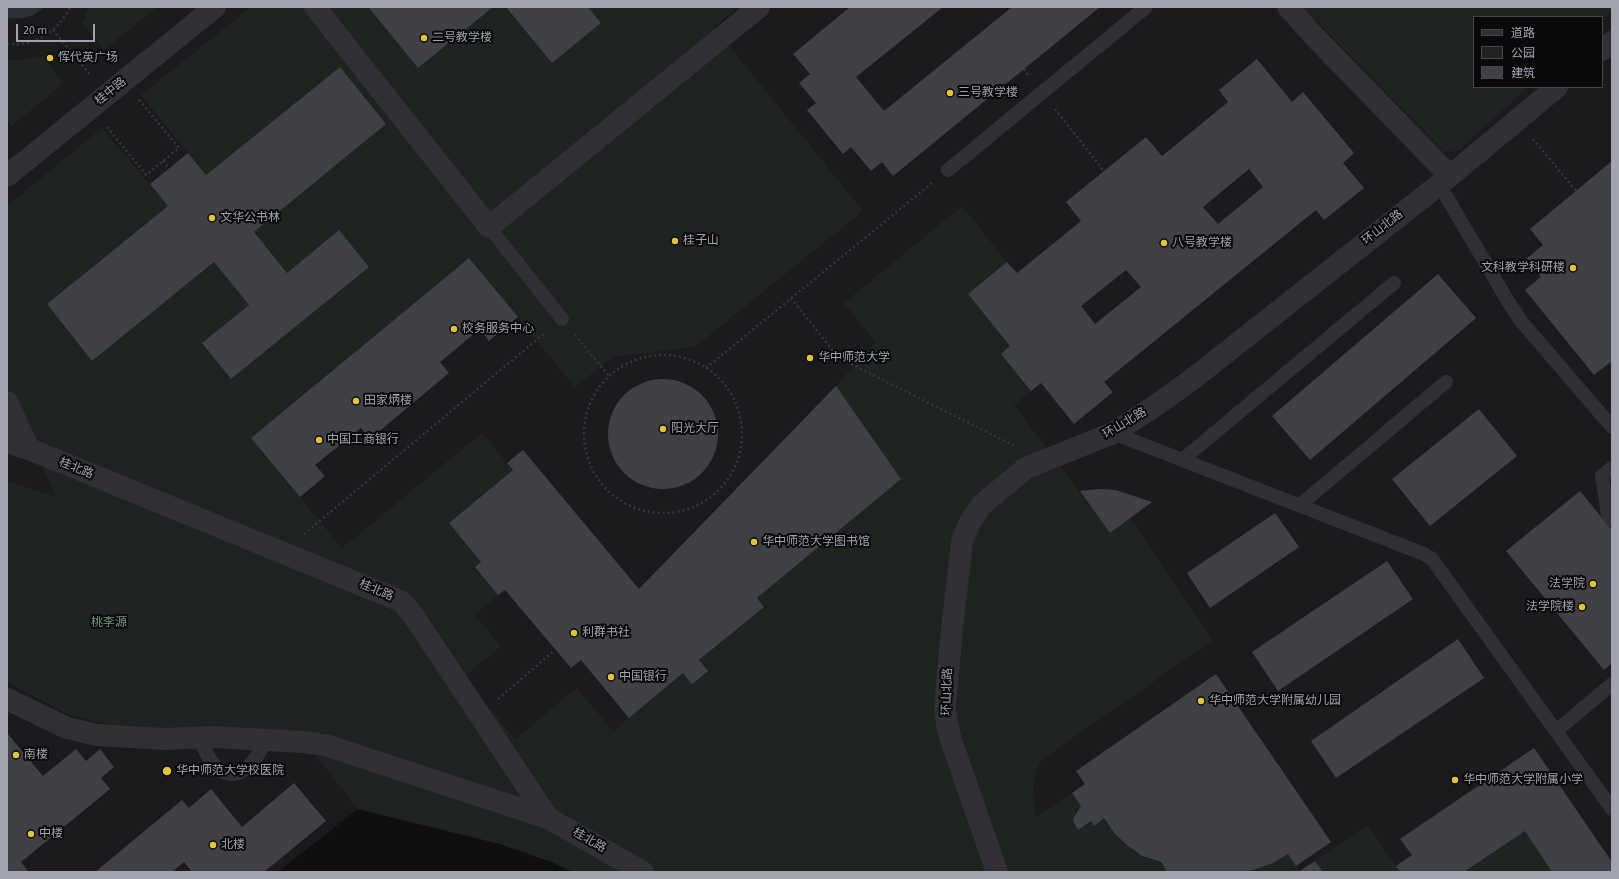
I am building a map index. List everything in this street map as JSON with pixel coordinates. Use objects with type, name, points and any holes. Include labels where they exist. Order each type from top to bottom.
[{"type":"street","name":"桂中路","points":[[7,176],[215,7]]},
{"type":"street","points":[[315,7],[489,227],[759,7]]},
{"type":"street","points":[[1288,7],[1445,180]]},
{"type":"street","points":[[1603,49],[1612,42]]},
{"type":"street","name":"环山北路","points":[[996,872],[951,740],[945,708],[962,541],[969,524],[980,507],[1026,468],[1113,433],[1190,381],[1445,180],[1556,88]]},
{"type":"street","points":[[7,402],[29,449]]},
{"type":"street","name":"桂北路","points":[[7,442],[29,449],[402,602],[411,612],[548,818],[643,872]]},
{"type":"street","points":[[7,699],[67,728],[83,733],[163,739],[198,737],[304,742],[325,745],[548,818]]},
{"type":"lane","points":[[948,170],[1146,7]]},
{"type":"lane","points":[[1445,180],[1509,303],[1521,321],[1612,427]]},
{"type":"lane","points":[[489,227],[562,319]]},
{"type":"lane","points":[[1182,460],[1394,282]]},
{"type":"lane","points":[[1300,505],[1446,382]]},
{"type":"lane","points":[[1113,433],[1300,505],[1424,554],[1432,559],[1612,809]]},
{"type":"lane","points":[[1612,468],[1602,476],[1608,515],[1612,520]]},
{"type":"lane","points":[[1556,731],[1612,684]]},
{"type":"lane","points":[[198,737],[215,765],[227,773],[235,773],[250,765],[260,752],[265,741]]},
{"type":"path","points":[[7,44],[29,43],[43,37],[53,30],[66,16],[70,7]]},
{"type":"path","points":[[53,30],[146,175],[179,148],[124,81]]},
{"type":"path","points":[[1024,69],[1104,171]]},
{"type":"path","points":[[1517,120],[1576,190]]},
{"type":"path","points":[[163,161],[169,168]]},
{"type":"path","points":[[706,368],[948,170]]},
{"type":"path","points":[[791,298],[833,352],[843,360],[1013,445]]},
{"type":"path","points":[[320,521],[562,319],[609,376]]},
{"type":"path","points":[[658,356],[675,356],[692,361],[706,368],[720,380],[730,392],[737,407],[741,423],[742,439],[739,455],[733,470],[724,484],[712,496],[699,504],[684,510],[668,513],[652,513],[636,509],[621,502],[608,492],[598,480],[590,466],[585,450],[584,434],[585,418],[590,403],[609,376],[624,366],[640,359],[658,356]]},
{"type":"path","points":[[479,714],[555,650]]},
{"type":"shaded area","name":"华中师范大学","points":[[7,7],[1612,7],[1612,872],[573,872],[552,862],[500,844],[358,809],[278,872],[7,872]]},
{"type":"shaded area","points":[[7,7],[44,7],[32,15],[17,19],[7,18]]},
{"type":"green space","points":[[89,7],[157,7],[104,50],[82,23]]},
{"type":"green space","name":"桃李源","points":[[251,7],[370,7],[369,8],[418,68],[493,7],[506,7],[552,63],[601,23],[588,7],[731,7],[734,11],[714,27],[863,211],[695,347],[613,357],[575,387],[469,258],[251,438],[342,548],[482,433],[513,470],[449,523],[481,562],[475,567],[498,595],[475,615],[501,646],[464,677],[515,739],[577,688],[613,731],[683,673],[692,684],[699,660],[764,607],[757,598],[901,479],[836,386],[875,342],[844,303],[962,206],[1007,262],[968,294],[1010,346],[1031,391],[1014,405],[1110,532],[1130,518],[1213,640],[1040,761],[1033,784],[1035,817],[1072,793],[1081,806],[1074,817],[1074,823],[1078,830],[1091,821],[1094,825],[1104,818],[1116,835],[1136,853],[1159,863],[1167,872],[573,872],[552,862],[500,844],[358,809],[298,733],[142,728],[105,724],[68,715],[7,682],[7,481],[56,497],[7,388],[7,206],[102,128],[168,206],[47,304],[92,361],[214,262],[249,305],[202,343],[231,379],[369,267],[339,230],[287,273],[254,232],[386,124],[340,67],[206,175],[141,95]]},
{"type":"green space","points":[[1303,7],[1612,7],[1612,11],[1603,19],[1603,16],[1473,16],[1473,88],[1527,88],[1458,151],[1444,152]]},
{"type":"green space","points":[[42,56],[64,83],[12,126],[7,121],[7,60],[18,60]]},
{"type":"green space","points":[[1368,825],[1400,872],[1244,872],[1256,869],[1288,854],[1300,871]]},
{"type":"green space","points":[[1525,831],[1552,872],[1465,872]]},
{"type":"building","name":"二号教学楼","points":[[493,7],[418,68],[369,8]]},
{"type":"building","name":"二号教学楼","points":[[506,7],[588,7],[601,23],[552,63]]},
{"type":"building","name":"三号教学楼","points":[[850,7],[943,7],[856,77],[884,111],[1012,7],[1100,7],[893,176],[882,162],[871,171],[851,147],[843,154],[807,110],[816,103],[799,83],[810,74],[793,54]]},
{"type":"building","name":"八号教学楼","points":[[1257,59],[1292,102],[1303,92],[1354,153],[1343,163],[1364,188],[1324,220],[1316,210],[1104,382],[1113,392],[1074,424],[1041,383],[1031,391],[1001,354],[1010,346],[968,294],[1007,262],[1017,273],[1081,221],[1066,202],[1146,137],[1162,156],[1228,102],[1219,90]],"holes":[[[1249,169],[1263,187],[1218,224],[1203,207]],[[1126,270],[1141,287],[1095,324],[1081,306]]]},
{"type":"building","name":"文华公书林","points":[[340,67],[386,124],[254,232],[287,273],[339,230],[369,267],[231,379],[202,343],[249,305],[214,262],[92,361],[47,304],[168,206],[150,184],[188,153],[206,175]]},
{"type":"building","name":"文科教学科研楼","points":[[1612,161],[1612,361],[1594,375],[1525,290],[1541,277],[1526,259],[1543,245],[1530,229]]},
{"type":"building","name":"田家炳楼","points":[[469,258],[518,317],[489,341],[480,329],[440,362],[449,373],[370,439],[361,428],[315,465],[325,476],[300,497],[251,438]]},
{"type":"building","points":[[1438,274],[1476,318],[1310,460],[1272,416]]},
{"type":"building","name":"阳光大厅","points":[[663,379],[684,383],[702,395],[714,413],[718,434],[714,455],[702,473],[684,485],[663,489],[642,485],[624,473],[612,455],[608,434],[612,413],[624,395],[642,383]]},
{"type":"building","name":"华中师范大学图书馆","points":[[836,386],[901,479],[757,598],[764,607],[699,660],[708,671],[692,684],[683,673],[629,718],[581,660],[571,668],[505,590],[498,595],[475,567],[481,562],[449,523],[513,470],[507,463],[523,450],[639,589]]},
{"type":"building","points":[[1479,409],[1517,456],[1430,526],[1392,479]]},
{"type":"building","points":[[1099,489],[1116,490],[1152,502],[1110,533],[1080,491]]},
{"type":"building","name":"法学院楼","points":[[1580,491],[1612,530],[1612,663],[1604,670],[1506,551]]},
{"type":"building","points":[[1275,513],[1299,547],[1210,608],[1187,573]]},
{"type":"building","points":[[1387,561],[1413,599],[1278,691],[1252,652]]},
{"type":"building","points":[[1458,639],[1484,678],[1336,778],[1311,741]]},
{"type":"building","points":[[1216,674],[1331,842],[1296,866],[1288,854],[1273,863],[1244,872],[1167,872],[1161,862],[1142,856],[1128,846],[1115,834],[1104,818],[1094,826],[1091,821],[1078,830],[1073,821],[1081,806],[1072,793],[1085,784],[1076,771]]},
{"type":"building","name":"中楼","points":[[7,733],[43,776],[76,749],[86,761],[100,749],[114,767],[101,778],[110,789],[21,862],[28,871],[27,872],[7,872]]},
{"type":"building","points":[[1534,748],[1612,862],[1612,872],[1552,872],[1525,831],[1464,872],[1400,872],[1396,866],[1412,855],[1400,839]]},
{"type":"building","name":"北楼","points":[[294,783],[326,821],[264,872],[192,872],[184,862],[172,872],[95,872],[182,800],[189,808],[211,789],[242,827]]},
{"type":"building","points":[[1315,861],[1323,872],[1298,872]]},
{"type":"place","name":"二号教学楼","points":[[424,38]]},
{"type":"place","name":"恽代英广场","points":[[50,58]]},
{"type":"place","name":"三号教学楼","points":[[950,93]]},
{"type":"place","name":"文华公书林","points":[[212,218]]},
{"type":"place","name":"桂子山","points":[[675,241]]},
{"type":"place","name":"八号教学楼","points":[[1164,243]]},
{"type":"place","name":"文科教学科研楼","points":[[1573,268]]},
{"type":"place","name":"校务服务中心","points":[[454,329]]},
{"type":"place","name":"华中师范大学","points":[[810,358]]},
{"type":"place","name":"田家炳楼","points":[[356,401]]},
{"type":"place","name":"阳光大厅","points":[[663,429]]},
{"type":"place","name":"中国工商银行","points":[[319,440]]},
{"type":"place","name":"华中师范大学图书馆","points":[[754,542]]},
{"type":"place","name":"法学院","points":[[1593,584]]},
{"type":"place","name":"法学院楼","points":[[1582,607]]},
{"type":"place","name":"利群书社","points":[[574,633]]},
{"type":"place","name":"中国银行","points":[[611,677]]},
{"type":"place","name":"华中师范大学附属幼儿园","points":[[1201,701]]},
{"type":"place","name":"南楼","points":[[16,755]]},
{"type":"place","name":"华中师范大学校医院","points":[[167,771]]},
{"type":"place","name":"华中师范大学附属小学","points":[[1455,780]]},
{"type":"place","name":"中楼","points":[[31,834]]},
{"type":"place","name":"北楼","points":[[213,845]]}]
